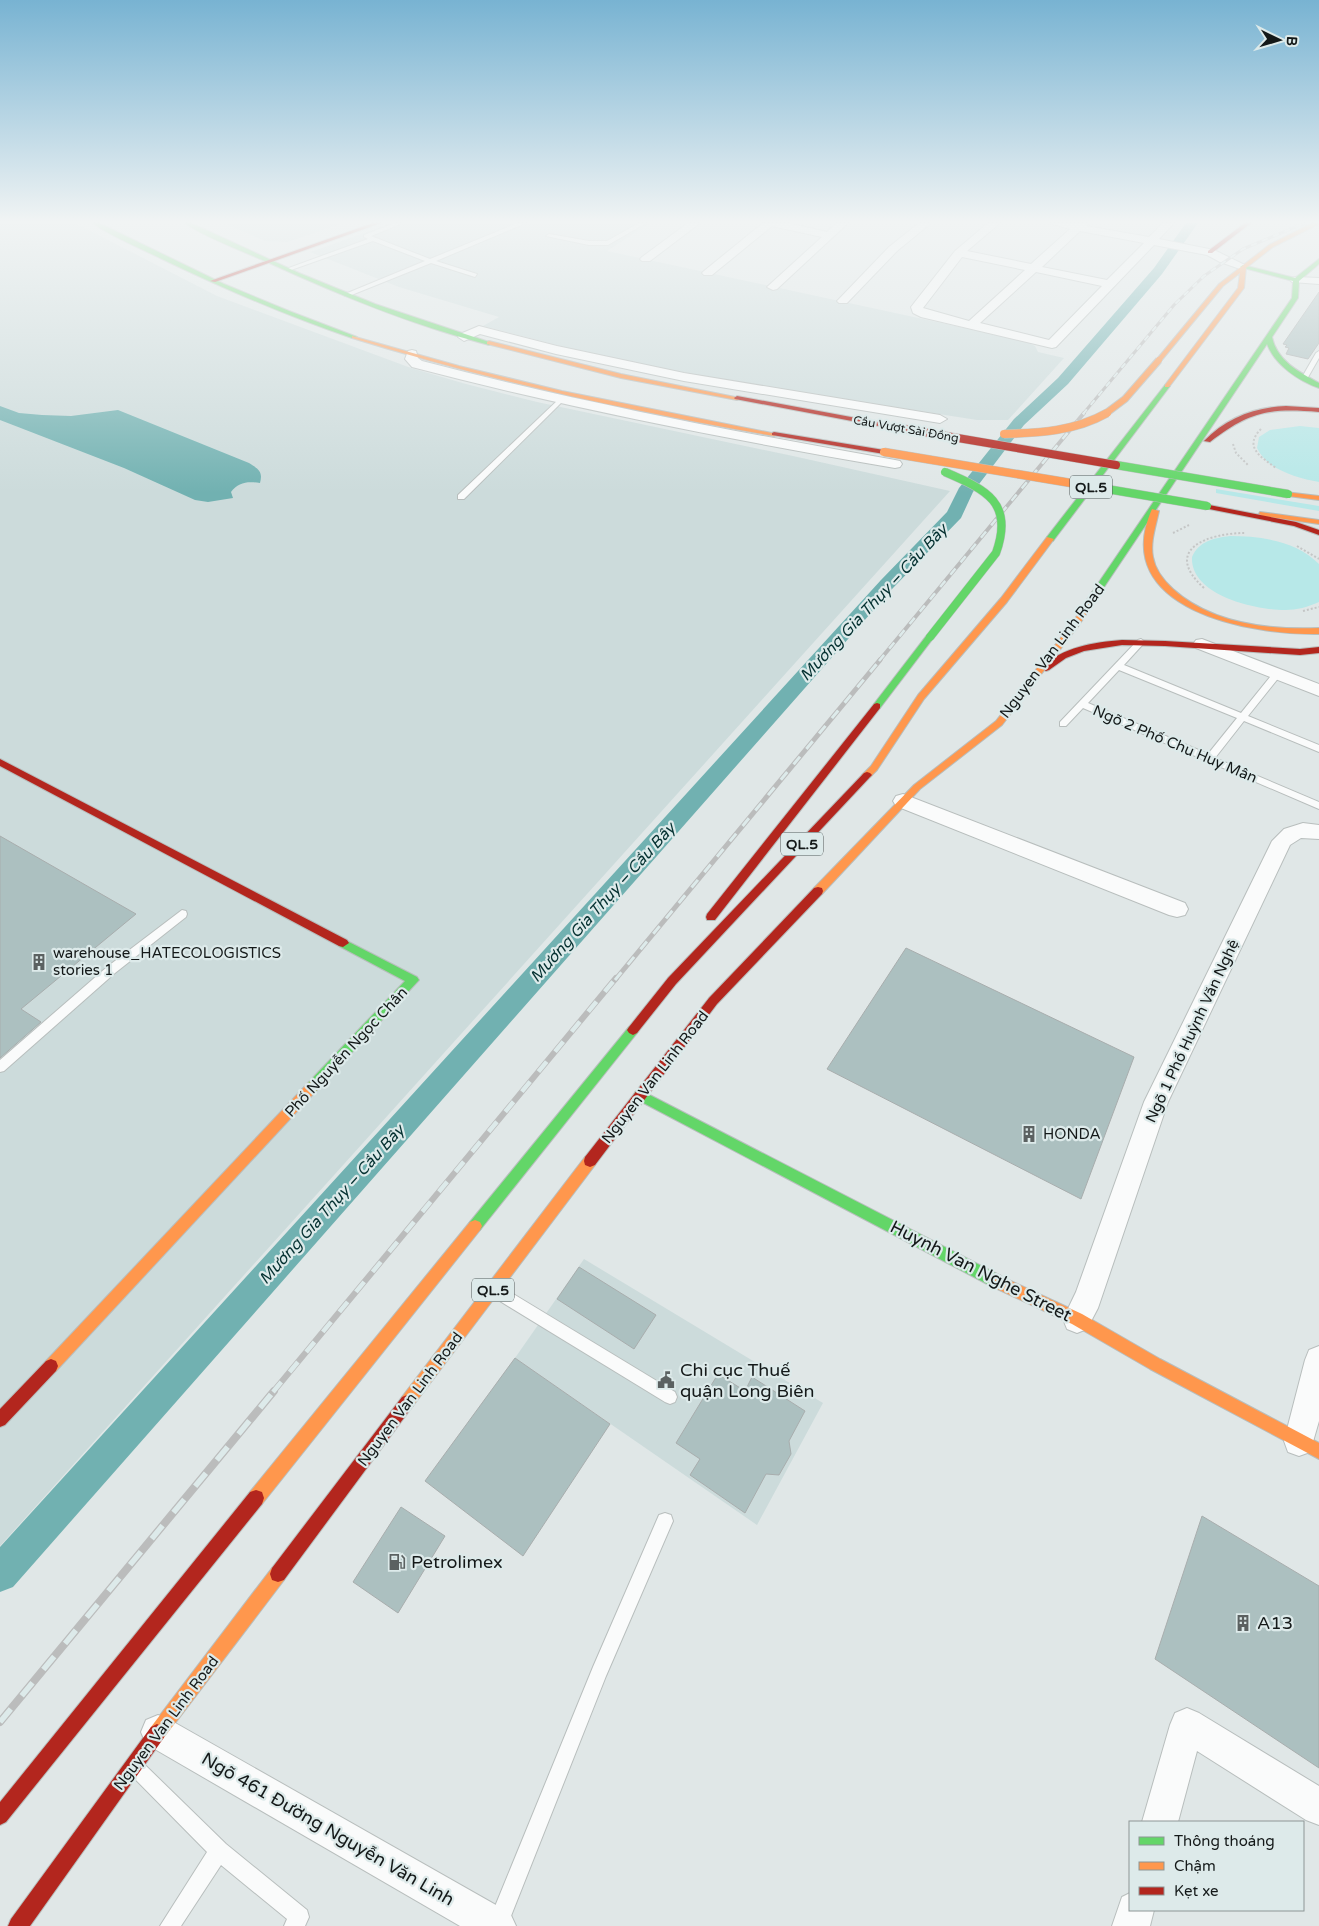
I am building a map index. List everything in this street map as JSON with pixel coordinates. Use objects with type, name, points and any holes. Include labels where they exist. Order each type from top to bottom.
[{"type":"main road","name":"Cầu Vượt Sài Đồng","points":[[286,313],[412,354],[592,400],[718,425],[1207,506]]},
{"type":"main road","name":"Cầu Vượt Sài Đồng","points":[[397,313],[464,337],[639,380],[905,429],[1319,499]]},
{"type":"main road","points":[[905,429],[952,429],[1004,434],[1046,433],[1078,428],[1106,416],[1126,400],[1197,313]]},
{"type":"main road","name":"QL.5","points":[[0,1816],[672,981],[874,768],[921,697],[1004,600],[1222,313]]},
{"type":"main road","name":"Nguyen Van Linh Road","points":[[18,1926],[158,1732],[640,1095],[714,1001],[917,787],[999,722],[1018,698],[1076,623],[1285,313]]},
{"type":"main road","points":[[1269,336],[1269,345],[1289,369],[1319,386]]},
{"type":"main road","points":[[1178,470],[1222,428],[1253,410],[1276,407],[1319,410]]},
{"type":"main road","points":[[672,981],[702,929],[998,552],[1005,530],[1001,510],[987,492],[964,479],[884,452]]},
{"type":"main road","points":[[1157,502],[1149,545],[1151,564],[1165,587],[1195,607],[1229,622],[1269,631],[1305,633],[1319,631]]},
{"type":"main road","points":[[1207,506],[1319,522]]},
{"type":"main road","points":[[1207,506],[1296,524],[1319,533]]},
{"type":"main road","points":[[1018,698],[1052,661],[1080,650],[1114,644],[1141,642],[1202,644],[1257,650],[1319,650]]},
{"type":"main road","name":"Phố Nguyễn Ngọc Chân","points":[[0,762],[413,980],[0,1420]]},
{"type":"main road","name":"Huynh Van Nghe Street","points":[[640,1095],[1007,1286],[1077,1319],[1155,1364],[1309,1446]]},
{"type":"street","points":[[923,313],[1052,344],[1082,313]]},
{"type":"street","points":[[971,325],[984,313]]},
{"type":"street","points":[[464,337],[478,330],[609,362],[684,377],[940,420]]},
{"type":"street","points":[[412,354],[410,359],[417,364],[561,400],[714,432],[895,464]]},
{"type":"street","points":[[1202,644],[1319,690]]},
{"type":"street","points":[[903,801],[1177,909]]},
{"type":"street","name":"Ngõ 1 Phố Huỳnh Văn Nghệ","points":[[1077,1319],[1088,1298],[1156,1102],[1282,841],[1292,832],[1302,830],[1319,832]]},
{"type":"street","points":[[1309,1446],[1319,1360]]},
{"type":"street","points":[[1160,1821],[1187,1725],[1319,1807]]},
{"type":"street","name":"Ngõ 461 Đường Nguyễn Văn Linh","points":[[158,1732],[497,1926]]},
{"type":"street","points":[[1131,1926],[1135,1911]]},
{"type":"lane","points":[[1304,379],[1319,353]]},
{"type":"lane","points":[[461,497],[561,400]]},
{"type":"lane","name":"Ngõ 2 Phố Chu Huy Mân","points":[[1141,642],[1082,704],[1319,806]]},
{"type":"lane","points":[[1118,666],[1319,749]]},
{"type":"lane","points":[[1209,759],[1277,674]]},
{"type":"lane","points":[[1063,724],[1082,704]]},
{"type":"lane","points":[[0,1067],[111,970],[182,914]]},
{"type":"lane","points":[[493,1289],[670,1397]]},
{"type":"lane","points":[[497,1926],[599,1674],[665,1521]]},
{"type":"lane","points":[[134,1766],[219,1850],[300,1917],[294,1926]]},
{"type":"lane","points":[[170,1926],[219,1850]]},
{"type":"path","points":[[1264,428],[1254,436],[1252,446],[1260,457],[1280,470]]},
{"type":"path","points":[[1233,439],[1236,452],[1254,469]]},
{"type":"path","points":[[1168,537],[1175,531],[1195,524]]},
{"type":"path","points":[[1210,592],[1189,571],[1186,564],[1189,550],[1201,540],[1210,536],[1246,534]]},
{"type":"path","points":[[1293,544],[1319,559]]},
{"type":"path","points":[[1300,612],[1319,607]]},
{"type":"shaded area","points":[[0,313],[262,313],[411,368],[466,384],[537,402],[950,491],[0,1546]]},
{"type":"shaded area","points":[[485,313],[894,313],[1025,341],[1035,346],[1038,352],[1064,358],[1008,420],[977,420],[741,383],[611,359],[483,326],[499,317]]},
{"type":"shaded area","points":[[0,406],[19,413],[71,416],[118,410],[249,463],[259,471],[261,476],[260,483],[247,482],[240,484],[231,492],[233,498],[208,502],[195,500],[124,468],[0,420]]},
{"type":"shaded area","points":[[1300,426],[1319,428],[1319,482],[1284,472],[1268,462],[1257,448],[1259,437],[1270,430]]},
{"type":"shaded area","points":[[1216,489],[1319,506],[1319,511],[1216,493]]},
{"type":"shaded area","points":[[1230,536],[1277,541],[1310,556],[1319,564],[1319,602],[1298,609],[1272,609],[1226,598],[1213,590],[1201,581],[1194,570],[1192,557],[1199,547],[1208,541]]},
{"type":"shaded area","name":"Chi cục Thuế quận Long Biên","points":[[584,1259],[823,1403],[757,1525],[515,1358]]},
{"type":"building","points":[[1305,313],[1319,313],[1319,343],[1308,359],[1286,354],[1289,348],[1283,344]]},
{"type":"building","name":"warehouse_HATECOLOGISTICS stories 1","points":[[0,836],[136,914],[21,1009],[41,1022],[0,1058]]},
{"type":"building","name":"HONDA","points":[[906,948],[1134,1057],[1081,1199],[827,1069]]},
{"type":"building","points":[[579,1267],[656,1315],[634,1349],[557,1299]]},
{"type":"building","points":[[515,1358],[610,1424],[523,1556],[425,1481]]},
{"type":"building","points":[[718,1374],[745,1391],[752,1377],[805,1411],[789,1441],[791,1454],[779,1475],[766,1474],[745,1513],[690,1475],[700,1459],[676,1443]]},
{"type":"building","points":[[401,1507],[445,1536],[398,1613],[353,1582]]},
{"type":"building","name":"A13","points":[[1202,1516],[1319,1586],[1319,1768],[1155,1659]]},
{"type":"waterway","name":"Mương Gia Thụy – Cầu Bây","points":[[0,1574],[887,584],[955,514],[965,491],[1019,422],[1063,381],[1122,313]]},
{"type":"railway","points":[[1083,414],[1167,313]]},
{"type":"railway","points":[[879,661],[1084,413]]},
{"type":"railway","points":[[615,980],[880,660]]},
{"type":"railway","points":[[273,1392],[616,978]]},
{"type":"railway","points":[[0,1722],[274,1391]]},
{"type":"traffic: fast","points":[[287,313],[354,337]]},
{"type":"traffic: fast","points":[[393,313],[489,343]]},
{"type":"traffic: fast","points":[[1095,594],[1285,313]]},
{"type":"traffic: fast","points":[[1269,337],[1270,345],[1280,360],[1295,372],[1319,386]]},
{"type":"traffic: fast","points":[[1050,539],[1167,386]]},
{"type":"traffic: fast","points":[[1116,465],[1288,494]]},
{"type":"traffic: fast","points":[[930,637],[996,553],[1002,537],[1003,523],[1000,511],[993,501],[973,485],[945,472]]},
{"type":"traffic: fast","points":[[1107,489],[1207,506]]},
{"type":"traffic: fast","points":[[877,706],[930,637]]},
{"type":"traffic: fast","points":[[312,1087],[413,980],[343,943]]},
{"type":"traffic: fast","points":[[475,1226],[633,1030]]},
{"type":"traffic: fast","points":[[640,1095],[996,1281]]},
{"type":"traffic: slow","points":[[1159,360],[1198,313]]},
{"type":"traffic: slow","points":[[1167,386],[1222,313]]},
{"type":"traffic: slow","points":[[354,337],[509,381],[668,415],[774,434]]},
{"type":"traffic: slow","points":[[489,343],[621,376],[737,398]]},
{"type":"traffic: slow","points":[[1004,434],[1056,431],[1094,421],[1110,412],[1125,399],[1159,360]]},
{"type":"traffic: slow","points":[[884,452],[1107,489]]},
{"type":"traffic: slow","points":[[1288,494],[1319,498]]},
{"type":"traffic: slow","points":[[1155,511],[1149,537],[1149,557],[1162,583],[1179,599],[1200,611],[1224,620],[1249,626],[1298,632],[1319,631]]},
{"type":"traffic: slow","points":[[1263,514],[1319,522]]},
{"type":"traffic: slow","points":[[867,775],[874,768],[921,697],[1004,600],[1050,539]]},
{"type":"traffic: slow","points":[[818,891],[917,787],[999,723],[1076,623],[1095,594]]},
{"type":"traffic: slow","points":[[51,1366],[312,1087]]},
{"type":"traffic: slow","points":[[407,1402],[590,1161]]},
{"type":"traffic: slow","points":[[256,1498],[475,1226]]},
{"type":"traffic: slow","points":[[996,1281],[1077,1319],[1155,1364],[1319,1451]]},
{"type":"traffic: slow","points":[[157,1733],[278,1574]]},
{"type":"traffic: jam","points":[[737,398],[905,429]]},
{"type":"traffic: jam","points":[[1208,441],[1235,421],[1259,411],[1286,408],[1319,410]]},
{"type":"traffic: jam","points":[[905,429],[1116,465]]},
{"type":"traffic: jam","points":[[774,434],[884,452]]},
{"type":"traffic: jam","points":[[1207,506],[1296,524],[1319,533]]},
{"type":"traffic: jam","points":[[1046,668],[1063,657],[1081,649],[1101,644],[1122,642],[1300,652],[1319,650]]},
{"type":"traffic: jam","points":[[711,917],[877,706]]},
{"type":"traffic: jam","points":[[0,762],[343,943]]},
{"type":"traffic: jam","points":[[633,1030],[672,981],[867,775]]},
{"type":"traffic: jam","points":[[590,1161],[713,1001],[818,891]]},
{"type":"traffic: jam","points":[[0,1420],[51,1366]]},
{"type":"traffic: jam","points":[[278,1574],[407,1402]]},
{"type":"traffic: jam","points":[[0,1816],[256,1498]]},
{"type":"traffic: jam","points":[[18,1926],[157,1733]]},
{"type":"place","name":"warehouse_HATECOLOGISTICS stories 1","points":[[39,962]]},
{"type":"place","name":"HONDA","points":[[1029,1134]]},
{"type":"place","name":"Chi cục Thuế quận Long Biên","points":[[666,1380]]},
{"type":"place","name":"Petrolimex","points":[[397,1562]]},
{"type":"place","name":"A13","points":[[1243,1623]]}]
